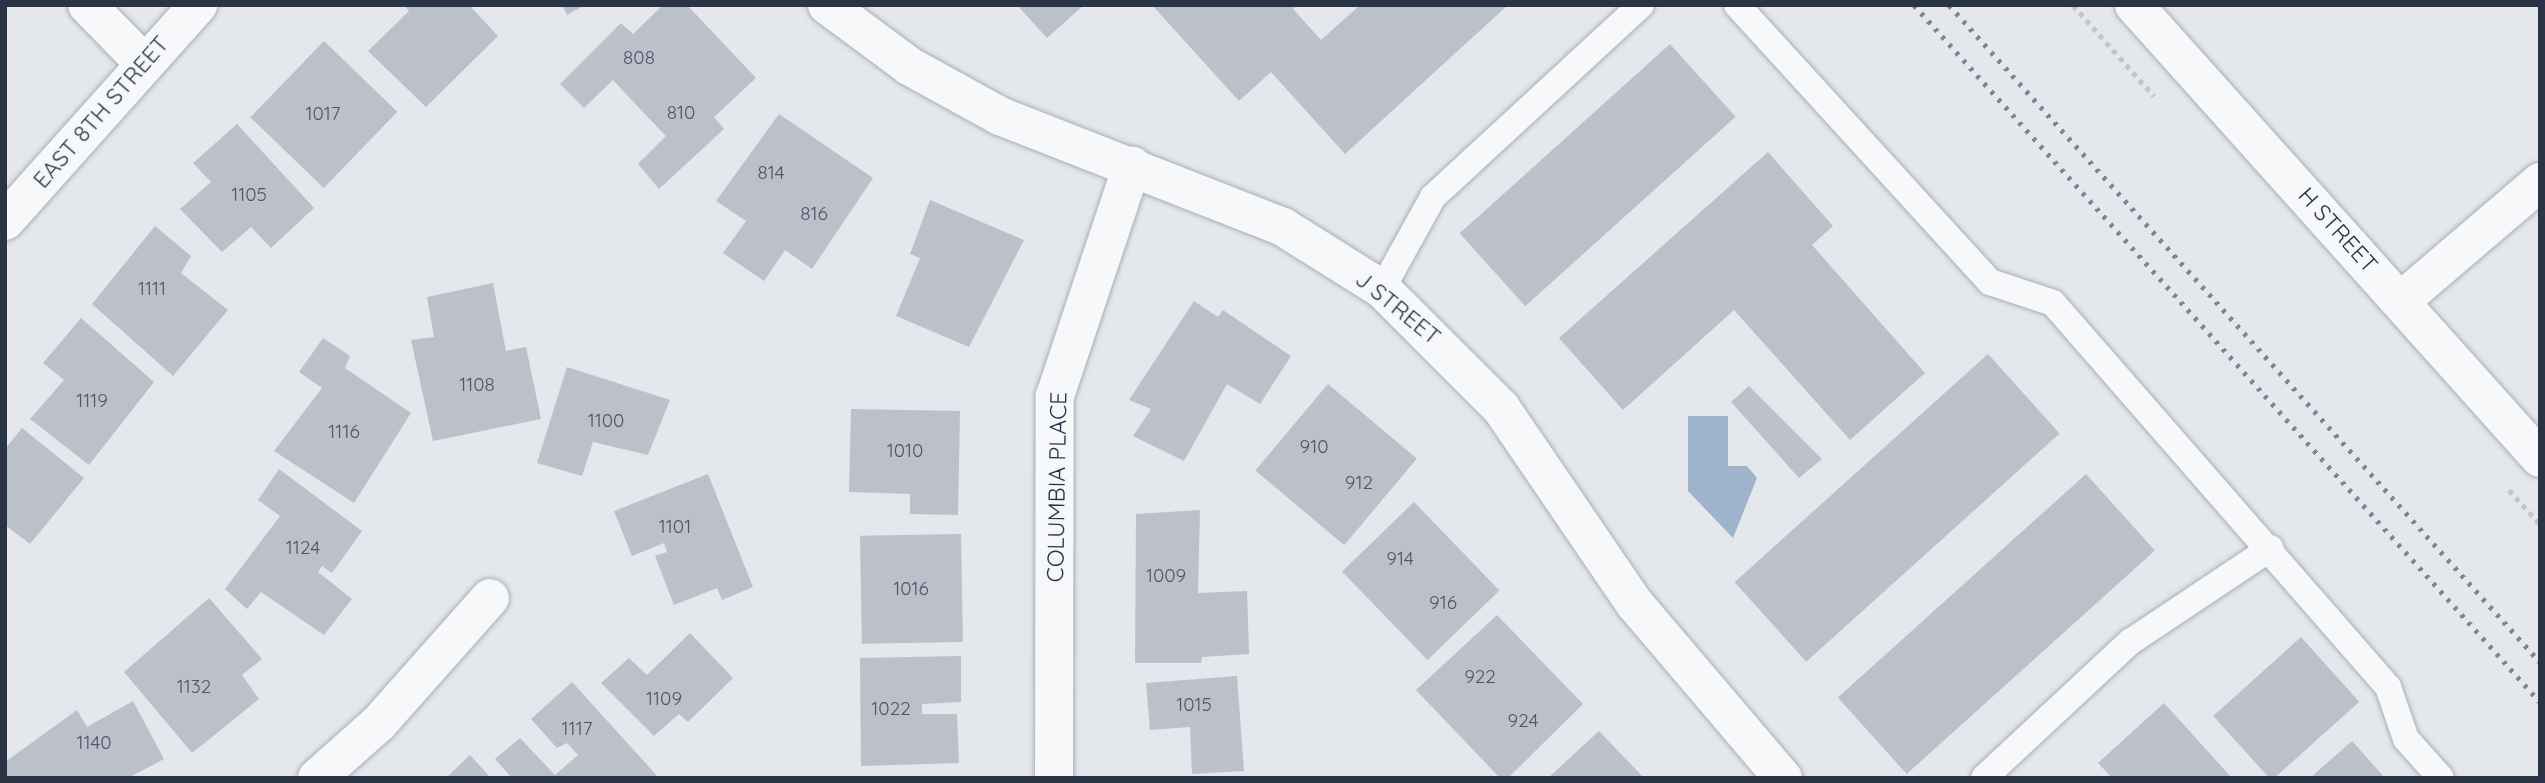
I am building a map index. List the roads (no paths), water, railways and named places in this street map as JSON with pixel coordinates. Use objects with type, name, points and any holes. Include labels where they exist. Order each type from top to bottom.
[{"type":"street","points":[[87,5],[142,61]]},
{"type":"street","name":"EAST 8TH STREET","points":[[5,221],[142,61],[198,5]]},
{"type":"street","name":"J STREET","points":[[827,5],[909,66],[1000,116],[1283,227],[1382,289],[1501,408],[1633,603],[1783,778]]},
{"type":"street","name":"H STREET","points":[[2134,5],[2402,300],[2540,458]]},
{"type":"street","name":"COLUMBIA PLACE","points":[[1054,778],[1055,396],[1132,166]]},
{"type":"street","points":[[2402,300],[2540,181]]},
{"type":"street","points":[[317,778],[379,723],[490,598]]},
{"type":"lane","points":[[1382,289],[1433,197],[1641,5]]},
{"type":"lane","points":[[1737,5],[1990,282],[2053,303],[2271,548],[2388,687],[2406,739],[2441,778]]},
{"type":"lane","points":[[1984,778],[2130,642],[2271,548]]},
{"type":"water","points":[[1688,416],[1728,416],[1728,466],[1747,466],[1757,478],[1733,538],[1688,491]]},
{"type":"railway","points":[[1914,5],[2540,702]]},
{"type":"railway","points":[[1949,5],[2540,662]]}]
